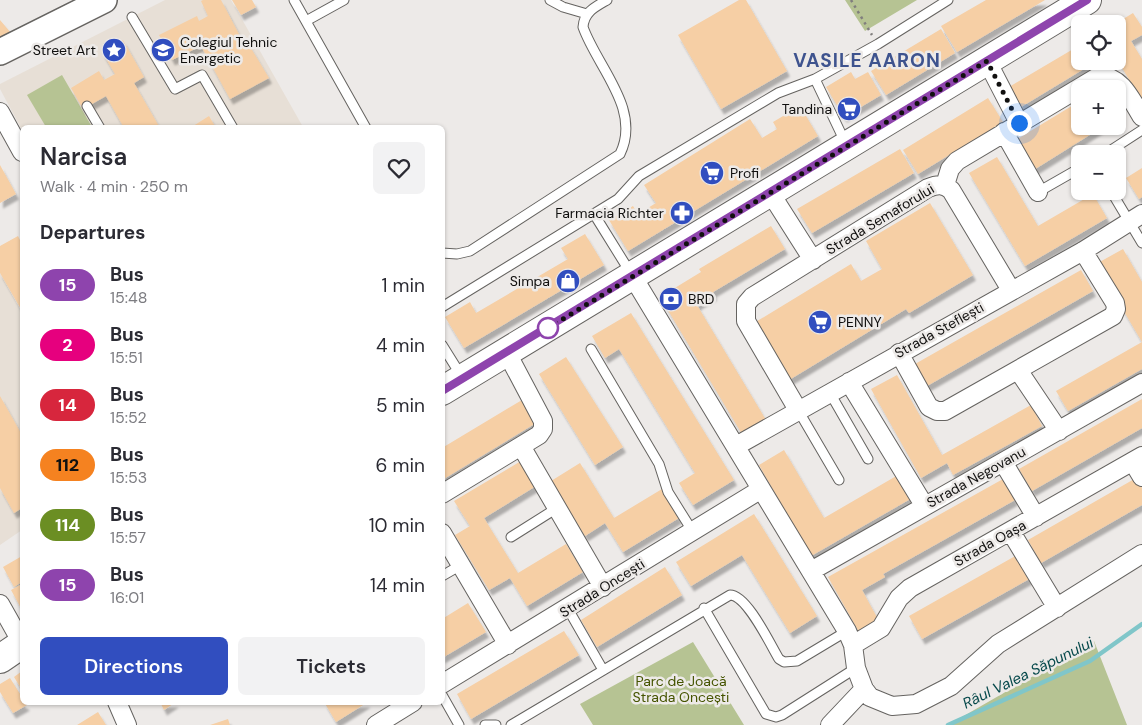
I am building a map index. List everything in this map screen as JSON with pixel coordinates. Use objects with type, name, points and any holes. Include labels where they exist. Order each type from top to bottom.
[{"type":"main road","points":[[453,385],[771,194],[1087,0]]},
{"type":"main road","points":[[0,659],[20,644]]},
{"type":"street","points":[[0,52],[104,0]]},
{"type":"street","points":[[987,61],[1019,123]]},
{"type":"street","points":[[945,185],[950,170],[957,161],[1100,76],[1107,76],[1120,83],[1142,117]]},
{"type":"street","points":[[0,112],[20,148]]},
{"type":"street","points":[[1004,132],[1038,192]]},
{"type":"street","name":"Strada Semaforului","points":[[798,410],[746,321],[744,313],[746,304],[752,297],[928,188],[936,184],[945,185],[951,190],[1011,290]]},
{"type":"street","name":"Strada Semaforului","points":[[771,194],[813,260]]},
{"type":"street","name":"Strada Steflești","points":[[736,446],[1082,251],[1136,218]]},
{"type":"street","points":[[899,353],[929,407],[937,411],[945,411],[1113,316],[1116,309],[1115,303],[1082,251]]},
{"type":"street","points":[[633,277],[850,638],[856,668],[864,689],[870,697],[886,705],[904,706],[916,704],[951,686],[998,644],[1142,554]]},
{"type":"street","points":[[445,492],[521,446],[539,434],[543,429],[543,420],[507,353]]},
{"type":"street","points":[[1018,370],[1058,431]]},
{"type":"street","points":[[849,382],[924,505]]},
{"type":"street","name":"Strada Negovanu","points":[[811,571],[924,505],[1142,383]]},
{"type":"street","points":[[521,446],[603,587]]},
{"type":"street","points":[[1138,459],[1142,477]]},
{"type":"street","name":"Strada Oașa","points":[[850,638],[881,628],[899,598],[910,588],[1138,459]]},
{"type":"street","points":[[1003,462],[1036,517]]},
{"type":"street","name":"Strada Oncești","points":[[445,682],[568,609],[760,490]]},
{"type":"street","points":[[1011,532],[1057,608]]},
{"type":"street","points":[[445,538],[508,645]]},
{"type":"street","points":[[0,604],[20,639]]},
{"type":"street","points":[[830,725],[864,689]]},
{"type":"street","points":[[118,705],[127,725]]},
{"type":"street","points":[[376,725],[409,705]]},
{"type":"lane","points":[[294,0],[364,125]]},
{"type":"lane","points":[[306,21],[344,0]]},
{"type":"lane","points":[[550,0],[563,7],[587,14]]},
{"type":"lane","points":[[445,253],[457,254],[470,251],[620,154],[626,134],[622,104],[583,27],[583,19],[587,14],[607,0]]},
{"type":"lane","points":[[445,305],[618,199],[639,176],[778,94],[815,79],[878,44],[948,0]]},
{"type":"lane","points":[[132,17],[175,89],[202,75],[231,125]]},
{"type":"lane","points":[[815,79],[847,146]]},
{"type":"lane","points":[[88,106],[98,125]]},
{"type":"lane","points":[[1119,145],[1142,130]]},
{"type":"lane","points":[[1038,192],[1071,173]]},
{"type":"lane","points":[[1119,200],[1136,218],[1142,242]]},
{"type":"lane","points":[[594,214],[633,277]]},
{"type":"lane","points":[[591,350],[659,464],[668,492],[693,532]]},
{"type":"lane","points":[[445,356],[453,385]]},
{"type":"lane","points":[[830,393],[868,459]]},
{"type":"lane","points":[[798,410],[840,480]]},
{"type":"lane","points":[[511,536],[557,508]]},
{"type":"lane","points":[[445,574],[461,565]]},
{"type":"lane","points":[[512,725],[704,608],[730,595],[739,597],[744,602],[780,659],[784,662],[797,661],[850,638]]},
{"type":"lane","points":[[704,608],[766,714],[776,716],[782,714],[856,668]]},
{"type":"lane","points":[[568,609],[603,670]]},
{"type":"lane","points":[[445,700],[459,725]]},
{"type":"lane","points":[[485,725],[496,725]]},
{"type":"path","points":[[851,0],[878,44]]},
{"type":"shaded area","name":"Colegiul Tehnic Energetic","points":[[165,0],[231,0],[302,125],[20,126],[0,89],[0,84]]},
{"type":"shaded area","points":[[0,273],[20,309],[20,531],[0,545]]},
{"type":"green space","points":[[845,0],[917,0],[865,31]]},
{"type":"green space","points":[[62,75],[91,125],[45,125],[27,95]]},
{"type":"green space","points":[[1094,641],[1127,725],[948,725]]},
{"type":"green space","name":"Parc de Joacă Strada Oncești","points":[[693,642],[744,725],[593,725],[580,704]]},
{"type":"building","points":[[221,0],[240,36],[243,35],[269,78],[230,99],[201,46],[172,60],[159,35],[197,16],[199,21],[208,16],[201,1]]},
{"type":"building","points":[[232,0],[252,0],[256,7],[241,15]]},
{"type":"building","points":[[739,0],[746,0],[787,71],[721,109],[678,35]]},
{"type":"building","points":[[986,0],[1045,0],[957,52],[941,26]]},
{"type":"building","points":[[1133,13],[1142,27],[1142,35],[1131,41],[1142,59],[1142,101],[1123,70],[1126,70],[1126,17]]},
{"type":"building","points":[[0,20],[11,33],[0,39]]},
{"type":"building","points":[[941,29],[955,53],[886,95],[871,71]]},
{"type":"building","name":"Colegiul Tehnic Energetic","points":[[123,40],[144,77],[134,83],[158,125],[122,125],[106,96],[83,109],[71,88],[99,71],[104,80],[115,74],[102,52]]},
{"type":"building","points":[[1071,50],[1071,70],[1082,70],[1021,107],[1009,87]]},
{"type":"building","points":[[851,72],[855,79],[868,72],[881,95],[844,117],[826,87]]},
{"type":"building","points":[[988,98],[1003,122],[918,174],[903,150]]},
{"type":"building","points":[[800,106],[818,136],[628,251],[609,220],[633,206],[638,214],[656,203],[644,185],[750,119],[762,138],[777,129],[773,122]]},
{"type":"building","points":[[1071,106],[1071,135],[1090,135],[1032,171],[1014,141]]},
{"type":"building","points":[[209,116],[214,125],[195,125]]},
{"type":"building","points":[[900,149],[914,173],[812,233],[797,209]]},
{"type":"building","points":[[997,157],[1038,226],[1083,200],[1096,200],[1107,218],[1025,266],[969,173]]},
{"type":"building","points":[[0,165],[16,194],[0,203]]},
{"type":"building","points":[[1142,168],[1142,197],[1139,199],[1126,178]]},
{"type":"building","points":[[930,203],[973,275],[909,313],[906,309],[789,380],[754,323],[851,264],[861,281],[882,269],[866,241]]},
{"type":"building","points":[[771,226],[785,249],[713,292],[714,295],[697,305],[766,420],[742,434],[660,297],[701,272],[699,269]]},
{"type":"building","points":[[585,234],[604,265],[464,348],[445,317],[470,302],[476,313],[568,259],[561,248]]},
{"type":"building","points":[[18,236],[20,240],[20,308],[0,273],[0,246]]},
{"type":"building","points":[[1123,249],[1142,282],[1142,342],[1096,264]]},
{"type":"building","points":[[1081,270],[1093,291],[927,386],[915,364]]},
{"type":"building","points":[[631,313],[734,480],[693,505],[679,483],[695,473],[619,349],[605,358],[592,336]]},
{"type":"building","points":[[1142,342],[1142,369],[1068,411],[1056,391]]},
{"type":"building","points":[[566,357],[623,447],[595,465],[539,374]]},
{"type":"building","points":[[897,375],[942,455],[1031,405],[1042,426],[953,475],[947,463],[921,478],[871,389]]},
{"type":"building","points":[[0,396],[20,431],[20,509],[14,513],[0,488]]},
{"type":"building","points":[[1142,399],[1142,428],[1032,491],[1019,469]]},
{"type":"building","points":[[522,400],[536,423],[445,478],[445,446]]},
{"type":"building","points":[[784,450],[824,518],[898,475],[912,498],[811,556],[759,465]]},
{"type":"building","points":[[521,461],[536,486],[484,518],[518,573],[566,544],[583,572],[527,606],[510,578],[489,590],[455,535],[470,526],[454,501]]},
{"type":"building","points":[[580,463],[614,518],[662,489],[679,518],[623,552],[605,523],[585,536],[551,481]]},
{"type":"building","points":[[1136,478],[1142,488],[1142,505],[1041,563],[1028,540]]},
{"type":"building","points":[[1003,479],[1015,500],[883,574],[885,577],[862,590],[879,621],[859,632],[828,577]]},
{"type":"building","points":[[754,514],[817,616],[790,633],[742,555],[691,586],[676,562]]},
{"type":"building","points":[[1017,555],[1031,578],[922,639],[909,616]]},
{"type":"building","points":[[20,557],[20,583],[14,587],[3,567]]},
{"type":"building","points":[[665,567],[682,595],[597,647],[581,620]]},
{"type":"building","points":[[20,585],[20,606],[11,590]]},
{"type":"building","points":[[468,603],[486,632],[445,656],[445,617]]},
{"type":"building","points":[[564,631],[579,655],[471,719],[457,694]]},
{"type":"building","points":[[20,672],[20,687],[14,677]]},
{"type":"building","points":[[10,678],[20,694],[20,705],[27,705],[13,713],[0,692],[0,684]]},
{"type":"building","points":[[162,705],[172,705],[164,710]]},
{"type":"building","points":[[326,705],[363,705],[336,722]]},
{"type":"building","points":[[98,712],[106,725],[77,725]]},
{"type":"building","points":[[228,719],[230,725],[210,725]]},
{"type":"waterway","name":"Râul Valea Săpunului","points":[[948,725],[1090,661],[1142,624]]},
{"type":"bus line","name":"15","points":[[445,389],[771,194],[1087,0]]},
{"type":"place","name":"Street Art","points":[[114,50]]},
{"type":"place","name":"Colegiul Tehnic Energetic","points":[[163,50]]},
{"type":"place","name":"Tandina","points":[[849,109]]},
{"type":"place","name":"Profi","points":[[712,173]]},
{"type":"place","name":"Farmacia Richter","points":[[682,213]]},
{"type":"place","name":"Simpa","points":[[568,281]]},
{"type":"place","name":"BRD","points":[[671,299]]},
{"type":"place","name":"PENNY","points":[[820,322]]},
{"type":"district","name":"VASILE AARON","points":[[867,60]]},
{"type":"route","points":[[548,328],[987,61],[1019,123]]}]
